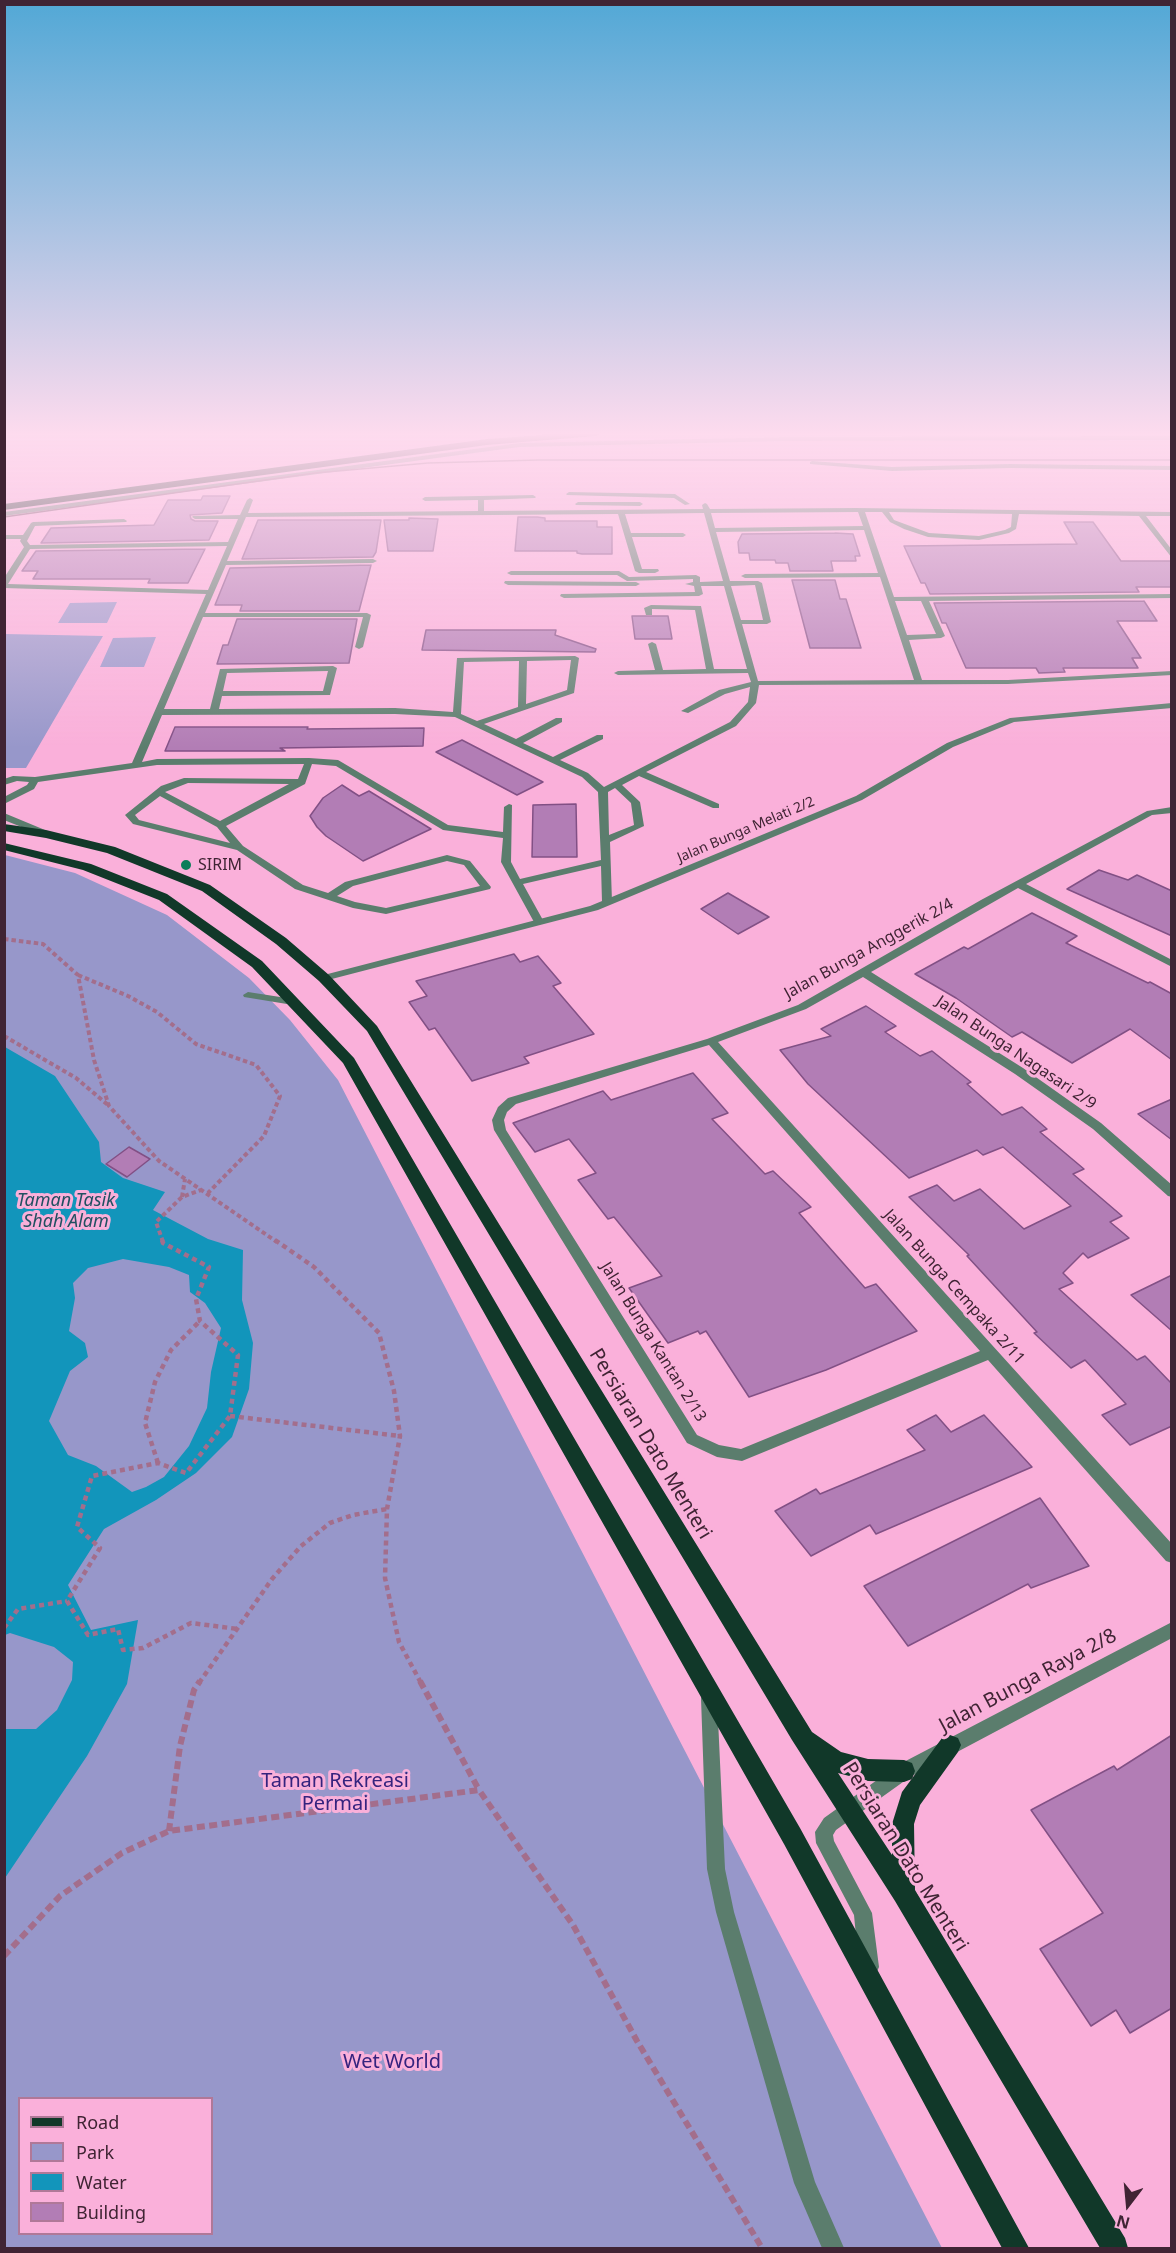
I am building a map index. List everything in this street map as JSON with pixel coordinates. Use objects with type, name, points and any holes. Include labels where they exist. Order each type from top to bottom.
[{"type":"main road","name":"Persiaran Dato Menteri","points":[[4,827],[46,834],[111,850],[206,888],[280,941],[324,978],[372,1029],[800,1733],[903,1893],[1115,2248]]},
{"type":"main road","points":[[4,846],[87,867],[163,897],[257,964],[349,1061],[709,1691],[1016,2248]]},
{"type":"main road","points":[[800,1733],[834,1761],[868,1770],[904,1771]]},
{"type":"main road","points":[[903,1893],[903,1824],[910,1800],[951,1745]]},
{"type":"street","points":[[25,538],[23,541],[28,547]]},
{"type":"street","points":[[136,765],[234,538]]},
{"type":"street","points":[[629,538],[639,571],[692,571]]},
{"type":"street","points":[[603,791],[733,724],[752,703],[755,683],[715,538]]},
{"type":"street","points":[[870,538],[919,682]]},
{"type":"street","points":[[1159,538],[1172,556]]},
{"type":"street","points":[[28,547],[231,544]]},
{"type":"street","points":[[4,585],[28,547]]},
{"type":"street","points":[[223,563],[373,561]]},
{"type":"street","points":[[511,573],[619,573],[627,579],[696,577],[699,594],[695,596],[564,596]]},
{"type":"street","points":[[508,583],[696,584],[726,580],[882,575]]},
{"type":"street","points":[[726,580],[758,583],[767,621],[738,622]]},
{"type":"street","points":[[4,585],[210,592]]},
{"type":"street","points":[[890,599],[1172,596]]},
{"type":"street","points":[[904,639],[941,636],[924,599]]},
{"type":"street","points":[[649,613],[648,608],[651,607],[691,606],[698,608],[710,671]]},
{"type":"street","points":[[201,615],[367,615],[359,647]]},
{"type":"street","points":[[652,644],[660,672]]},
{"type":"street","points":[[457,715],[460,660],[575,658],[571,691],[476,724]]},
{"type":"street","points":[[522,707],[523,659]]},
{"type":"street","points":[[214,712],[223,671],[333,668],[327,693],[218,694]]},
{"type":"street","points":[[618,673],[751,670]]},
{"type":"street","points":[[685,711],[722,692],[755,683],[1008,682],[1172,673]]},
{"type":"street","name":"Jalan Bunga Melati 2/2","points":[[324,978],[607,902],[859,798],[950,745],[1013,720],[1172,705]]},
{"type":"street","points":[[159,712],[395,711],[457,715],[585,776],[603,791],[607,902]]},
{"type":"street","points":[[516,743],[559,720]]},
{"type":"street","points":[[553,760],[600,737]]},
{"type":"street","points":[[220,825],[302,782],[309,761]]},
{"type":"street","points":[[4,782],[16,778],[35,780],[136,765],[183,762],[309,761],[338,763],[446,828],[508,837]]},
{"type":"street","points":[[183,762],[187,780]]},
{"type":"street","points":[[639,773],[716,806]]},
{"type":"street","points":[[4,801],[31,787],[35,780]]},
{"type":"street","points":[[240,848],[132,819],[130,815],[159,792],[187,780],[302,782]]},
{"type":"street","points":[[605,840],[639,826],[635,802],[617,785]]},
{"type":"street","points":[[159,792],[220,825],[240,848],[299,886],[353,905],[386,911],[486,887],[467,863],[447,858],[349,884],[330,896]]},
{"type":"street","points":[[509,807],[506,862],[539,922]]},
{"type":"street","name":"Jalan Bunga Anggerik 2/4","points":[[502,1110],[512,1101],[711,1041],[802,1007],[1018,884],[1150,813],[1172,810]]},
{"type":"street","points":[[4,816],[46,834]]},
{"type":"street","points":[[517,883],[606,862]]},
{"type":"street","points":[[1018,884],[1172,964]]},
{"type":"street","name":"Jalan Bunga Nagasari 2/9","points":[[863,972],[1028,1077],[1096,1126],[1172,1193]]},
{"type":"street","points":[[248,995],[293,1002]]},
{"type":"street","name":"Jalan Bunga Cempaka 2/11","points":[[711,1041],[1172,1556]]},
{"type":"street","name":"Jalan Bunga Kantan 2/13","points":[[502,1110],[498,1120],[500,1130],[692,1440],[717,1451],[742,1455],[990,1353]]},
{"type":"street","name":"Jalan Bunga Raya 2/8","points":[[870,1980],[863,1913],[825,1843],[824,1832],[830,1824],[904,1771],[1172,1629]]},
{"type":"street","points":[[709,1691],[716,1869],[724,1912],[805,2183],[833,2248]]},
{"type":"path","points":[[4,939],[43,944],[78,975],[128,996],[157,1012],[196,1044],[256,1065],[280,1096],[264,1136],[208,1193]]},
{"type":"path","points":[[78,975],[94,1060],[109,1106]]},
{"type":"path","points":[[4,1036],[76,1078],[109,1106],[159,1161],[314,1267],[379,1333],[394,1391],[400,1436],[387,1509],[385,1578],[399,1642],[479,1790],[573,1925],[637,2041],[762,2248]]},
{"type":"path","points":[[182,1197],[185,1179]]},
{"type":"path","points":[[4,1628],[18,1610],[67,1601],[100,1548],[77,1527],[92,1476],[158,1463],[186,1473],[230,1416],[238,1355],[200,1321],[196,1299],[209,1267],[164,1243],[156,1222],[182,1197],[202,1190]]},
{"type":"path","points":[[158,1463],[145,1423],[155,1382],[171,1350],[200,1321]]},
{"type":"path","points":[[230,1416],[400,1436]]},
{"type":"path","points":[[168,1831],[180,1746],[194,1690],[272,1579],[301,1546],[330,1523],[353,1515],[387,1509]]},
{"type":"path","points":[[67,1601],[88,1635],[118,1629],[123,1650],[143,1648],[191,1623],[238,1629]]},
{"type":"path","points":[[4,1956],[60,1896],[122,1853],[168,1831],[479,1790]]},
{"type":"green space","points":[[117,602],[107,623],[58,623],[70,603]]},
{"type":"green space","points":[[5,634],[103,636],[26,768],[5,768]]},
{"type":"green space","points":[[156,637],[144,667],[100,667],[113,638]]},
{"type":"green space","name":"Taman Rekreasi Permai","points":[[5,855],[75,873],[167,915],[249,978],[290,1020],[338,1080],[942,2248],[5,2248]]},
{"type":"water","name":"Taman Tasik Shah Alam","points":[[5,1047],[55,1076],[99,1142],[101,1162],[123,1178],[165,1192],[153,1210],[208,1239],[243,1250],[242,1300],[253,1343],[249,1389],[232,1437],[196,1473],[156,1500],[104,1529],[68,1585],[91,1630],[138,1620],[127,1684],[87,1756],[5,1878],[5,1729],[36,1729],[57,1710],[72,1680],[73,1662],[54,1647],[10,1633],[5,1635]],"holes":[[[123,1259],[169,1267],[189,1275],[190,1292],[205,1303],[221,1328],[211,1372],[207,1408],[189,1446],[164,1477],[132,1492],[96,1466],[68,1455],[49,1421],[70,1371],[88,1357],[85,1343],[69,1331],[75,1298],[73,1283],[88,1268]]]},
{"type":"building","points":[[44,538],[210,538],[209,540],[41,543]]},
{"type":"building","points":[[251,538],[378,538],[373,557],[242,559]]},
{"type":"building","points":[[386,538],[435,538],[433,551],[388,551]]},
{"type":"building","points":[[516,538],[612,538],[612,554],[582,554],[577,551],[515,551]]},
{"type":"building","points":[[740,538],[854,538],[860,556],[855,556],[856,561],[831,561],[833,571],[790,571],[788,563],[776,563],[775,560],[750,560],[749,553],[739,553]]},
{"type":"building","points":[[1074,538],[1105,538],[1121,561],[1172,561],[1172,587],[1136,587],[1139,592],[930,594],[925,583],[921,583],[904,546],[1077,544]]},
{"type":"building","points":[[205,549],[188,583],[148,583],[150,579],[33,579],[38,571],[22,571],[36,551]]},
{"type":"building","points":[[371,565],[359,611],[240,611],[242,605],[215,605],[230,568]]},
{"type":"building","points":[[792,580],[835,580],[840,599],[846,599],[861,648],[810,648]]},
{"type":"building","points":[[1144,601],[1157,621],[1117,621],[1141,658],[1132,658],[1138,668],[1063,668],[1065,672],[1039,673],[1036,668],[966,668],[946,623],[942,623],[934,603]]},
{"type":"building","points":[[632,616],[668,616],[672,639],[635,639]]},
{"type":"building","points":[[237,619],[357,619],[349,663],[217,664],[223,645],[228,645]]},
{"type":"building","points":[[426,630],[556,630],[555,635],[596,649],[595,652],[422,650]]},
{"type":"building","points":[[175,727],[424,728],[423,746],[280,748],[285,751],[165,751]]},
{"type":"building","points":[[462,740],[543,782],[517,795],[436,752]]},
{"type":"building","points":[[342,785],[359,796],[369,791],[431,829],[363,861],[326,836],[310,816],[323,798]]},
{"type":"building","points":[[576,804],[577,857],[532,857],[533,805]]},
{"type":"building","points":[[1099,870],[1128,880],[1137,875],[1172,891],[1172,936],[1067,889]]},
{"type":"building","points":[[728,893],[769,917],[738,934],[701,909]]},
{"type":"building","points":[[1032,913],[1077,936],[1066,943],[1172,994],[1172,1060],[1130,1029],[1072,1063],[1022,1032],[1012,1037],[956,998],[915,974],[964,947],[968,949]]},
{"type":"building","points":[[514,954],[520,962],[538,956],[561,983],[553,986],[594,1034],[524,1057],[529,1063],[472,1081],[435,1028],[429,1030],[409,1002],[427,996],[416,981]]},
{"type":"building","points":[[866,1006],[896,1026],[885,1032],[920,1056],[932,1051],[971,1082],[967,1084],[1002,1115],[1022,1107],[1047,1129],[1040,1132],[1084,1169],[1073,1174],[1122,1216],[1110,1222],[1129,1238],[1088,1258],[1083,1253],[1063,1273],[1073,1283],[1059,1289],[1137,1360],[1145,1356],[1172,1384],[1172,1426],[1130,1445],[1102,1415],[1126,1404],[1085,1360],[1071,1368],[1034,1333],[1037,1332],[967,1256],[969,1255],[909,1197],[937,1185],[954,1201],[980,1189],[1024,1229],[1071,1206],[1003,1147],[983,1155],[977,1150],[909,1178],[808,1084],[780,1050],[831,1036],[821,1029]]},
{"type":"building","points":[[693,1073],[728,1113],[712,1119],[765,1174],[773,1171],[811,1207],[799,1213],[865,1288],[876,1284],[917,1331],[826,1370],[749,1397],[706,1331],[700,1334],[698,1331],[668,1343],[629,1288],[662,1276],[614,1217],[608,1219],[578,1180],[596,1173],[569,1139],[535,1152],[513,1123],[603,1091],[611,1100]]},
{"type":"building","points":[[1172,1099],[1172,1140],[1138,1114]]},
{"type":"building","points":[[129,1147],[150,1159],[127,1177],[106,1164]]},
{"type":"building","points":[[1172,1275],[1172,1331],[1131,1295]]},
{"type":"building","points":[[936,1415],[951,1432],[984,1415],[1032,1467],[876,1534],[870,1525],[811,1556],[775,1511],[816,1489],[820,1494],[925,1450],[907,1430]]},
{"type":"building","points":[[1040,1498],[1089,1566],[1031,1588],[1028,1584],[908,1646],[864,1586]]},
{"type":"building","points":[[1172,1735],[1172,2008],[1130,2033],[1116,2010],[1091,2026],[1040,1949],[1103,1913],[1031,1810],[1114,1766],[1117,1770]]},
{"type":"place","name":"SIRIM","points":[[186,865]]},
{"type":"park label","name":"Wet World","points":[[392,2062]]}]
